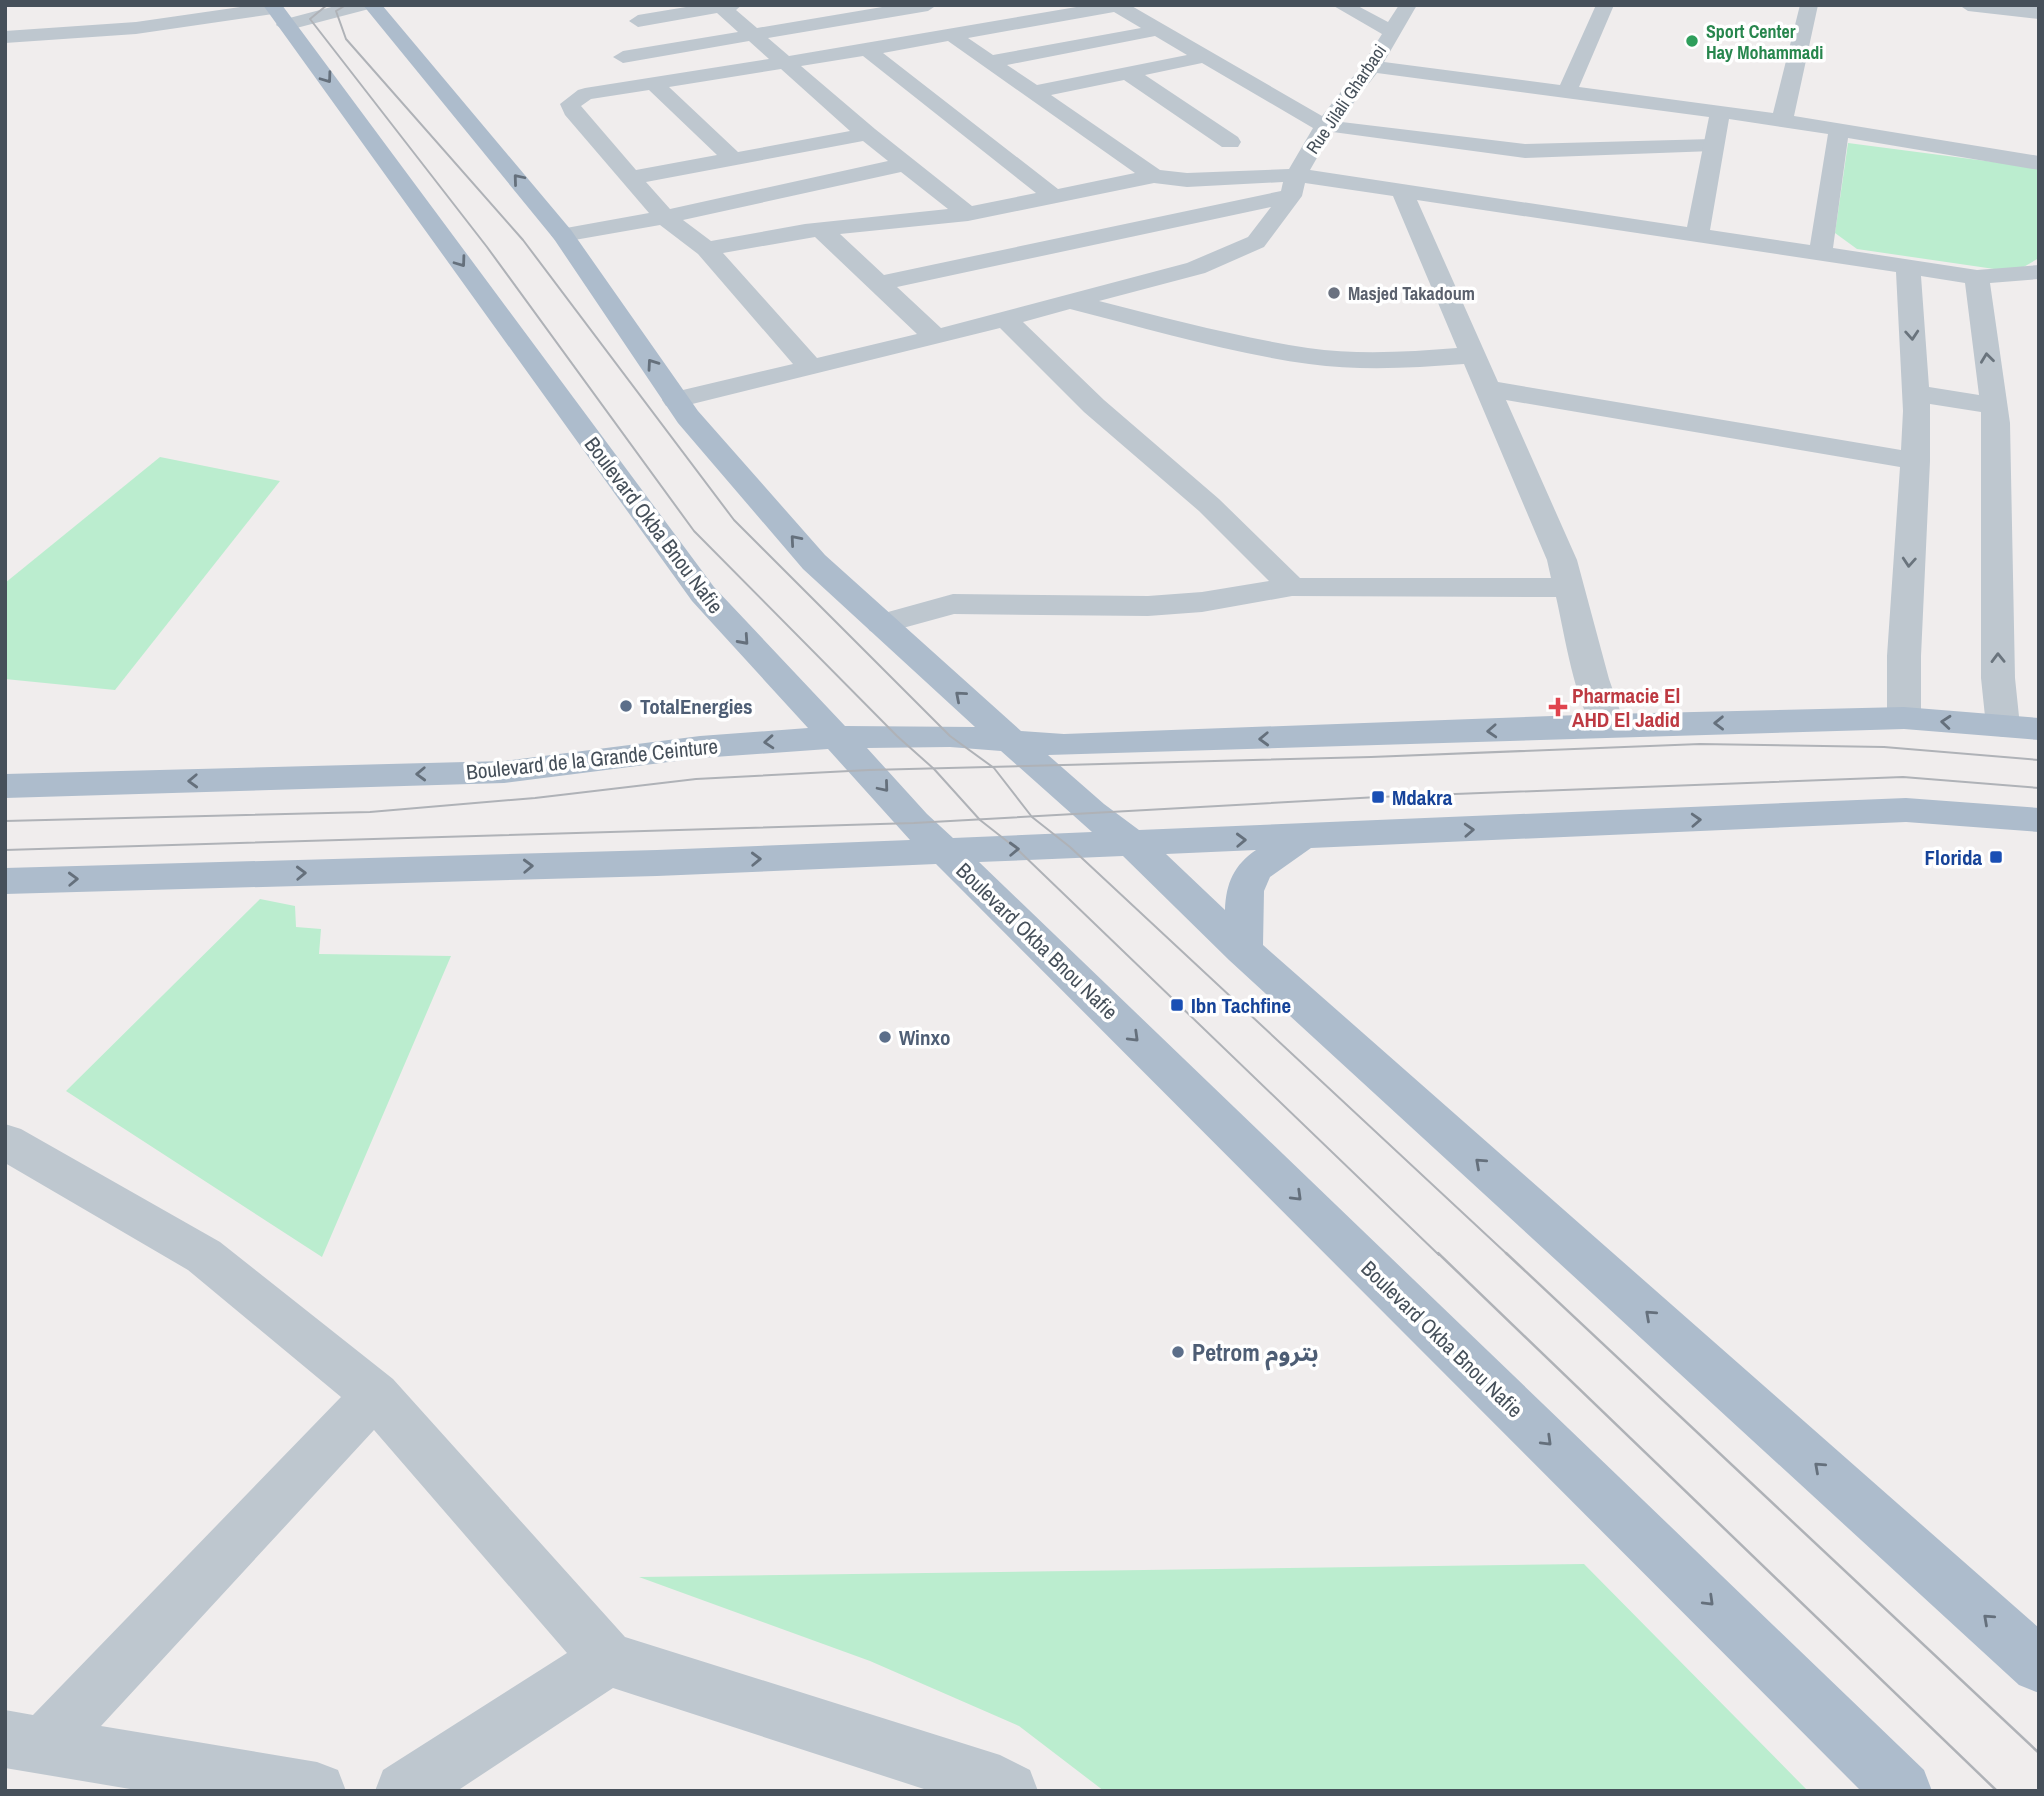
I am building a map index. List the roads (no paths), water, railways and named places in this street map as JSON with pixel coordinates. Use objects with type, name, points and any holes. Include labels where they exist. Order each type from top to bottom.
[{"type":"main road","points":[[372,5],[563,235],[688,417],[814,562],[1091,813],[1133,844],[1243,950],[2039,1665]]},
{"type":"main road","name":"Boulevard Okba Bnou Nafie","points":[[278,11],[703,594],[869,770],[914,823],[1903,1791]]},
{"type":"main road","name":"Boulevard de la Grande Ceinture","points":[[5,786],[504,772],[700,747],[837,737],[950,736],[1091,744],[1608,725],[1904,718],[2039,729]]},
{"type":"main road","points":[[5,881],[657,863],[1299,838],[1906,810],[2039,820]]},
{"type":"main road","points":[[1243,950],[1245,891],[1254,870],[1299,838]]},
{"type":"street","points":[[5,37],[135,27],[213,28],[278,11],[362,5]]},
{"type":"street","points":[[623,57],[928,5]]},
{"type":"street","points":[[810,366],[706,249],[666,217],[572,111],[570,104],[585,94],[867,50],[1118,5],[1325,126],[1525,151],[1713,145]]},
{"type":"street","points":[[1341,5],[1391,31]]},
{"type":"street","name":"Rue Jilali Gharbaoi","points":[[676,400],[936,337],[1225,258],[1256,242],[1294,186],[1325,126],[1372,66],[1408,5]]},
{"type":"street","points":[[1567,92],[1605,5]]},
{"type":"street","points":[[1782,120],[1809,5]]},
{"type":"street","points":[[1968,5],[2039,13]]},
{"type":"street","points":[[638,21],[682,9],[727,6],[754,35],[867,134],[968,214]]},
{"type":"street","points":[[998,11],[1015,23]]},
{"type":"street","points":[[989,62],[1158,30]]},
{"type":"street","points":[[951,35],[1154,176]]},
{"type":"street","points":[[867,50],[1052,195]]},
{"type":"street","points":[[1034,92],[1205,57]]},
{"type":"street","points":[[1372,66],[1782,120],[1933,148],[2039,163]]},
{"type":"street","points":[[1128,73],[1230,142]]},
{"type":"street","points":[[653,83],[733,159]]},
{"type":"street","points":[[1697,237],[1720,112]]},
{"type":"street","points":[[1820,255],[1839,129]]},
{"type":"street","points":[[631,178],[867,134]]},
{"type":"street","points":[[563,235],[666,217],[907,164]]},
{"type":"street","points":[[706,249],[820,229],[968,214],[1154,176],[1403,193],[1977,276],[2039,272]]},
{"type":"street","points":[[880,283],[1294,186]]},
{"type":"street","points":[[1403,193],[1562,560],[1592,678],[1608,725]]},
{"type":"street","points":[[820,229],[936,337]]},
{"type":"street","points":[[1904,718],[1904,656],[1916,461],[1916,393],[1908,267]]},
{"type":"street","points":[[1977,276],[1994,406],[1998,482],[1998,678],[2003,726]]},
{"type":"street","points":[[1066,301],[1195,333],[1310,356],[1398,361],[1472,355]]},
{"type":"street","points":[[1004,317],[1094,406],[1209,505],[1292,587]]},
{"type":"street","points":[[1486,388],[1916,461]]},
{"type":"street","points":[[1916,393],[1994,406]]},
{"type":"street","points":[[881,624],[953,604],[1148,606],[1202,602],[1292,587],[1571,588]]},
{"type":"street","points":[[8,1145],[204,1256],[375,1395],[608,1659],[1003,1789]]},
{"type":"street","points":[[25,1742],[375,1395]]},
{"type":"street","points":[[404,1791],[608,1659]]},
{"type":"street","points":[[25,1742],[293,1789]]},
{"type":"tram line","points":[[327,5],[310,19],[487,247],[694,531],[897,736],[933,768]]},
{"type":"tram line","points":[[346,5],[336,11],[346,39],[523,240],[734,520],[950,736],[992,767]]},
{"type":"tram line","points":[[992,767],[1371,757],[1700,744],[1884,747],[2039,760]]},
{"type":"tram line","points":[[933,768],[992,767]]},
{"type":"tram line","points":[[992,767],[1032,816]]},
{"type":"tram line","points":[[5,821],[370,812],[535,798],[696,779],[933,768]]},
{"type":"tram line","points":[[933,768],[979,819]]},
{"type":"tram line","points":[[1032,816],[1378,797],[1903,777],[2039,788]]},
{"type":"tram line","points":[[979,819],[1032,816]]},
{"type":"tram line","points":[[1032,816],[1070,847],[1508,1255]]},
{"type":"tram line","points":[[5,850],[979,819]]},
{"type":"tram line","points":[[979,819],[1017,849],[1439,1255]]},
{"type":"tram line","points":[[1438,1253],[1997,1791]]},
{"type":"tram line","points":[[1506,1253],[2039,1753]]},
{"type":"place","name":"Sport Center Hay Mohammadi","points":[[1692,41]]},
{"type":"place","name":"Masjed Takadoum","points":[[1334,293]]},
{"type":"place","name":"TotalEnergies","points":[[626,706]]},
{"type":"place","name":"Pharmacie El AHD El Jadid","points":[[1558,707]]},
{"type":"place","name":"Mdakra","points":[[1378,797]]},
{"type":"place","name":"Florida","points":[[1996,857]]},
{"type":"place","name":"Ibn Tachfine","points":[[1177,1005]]},
{"type":"place","name":"Winxo","points":[[885,1037]]},
{"type":"place","name":"Petrom بتروم","points":[[1178,1352]]}]
